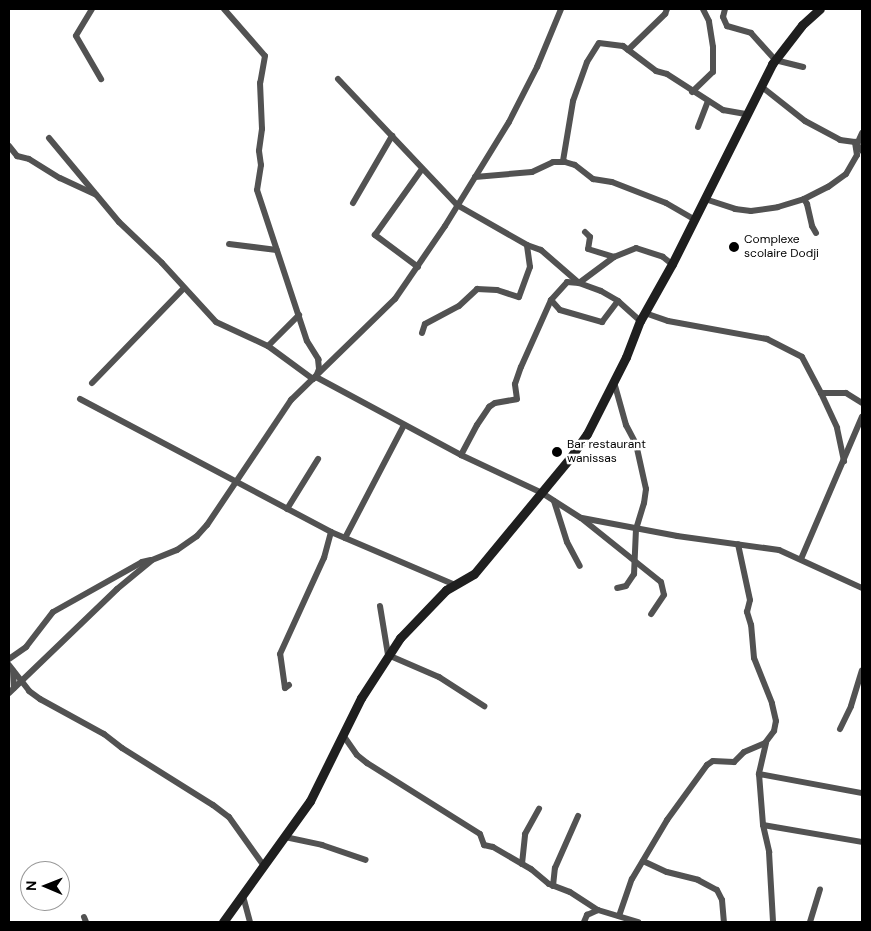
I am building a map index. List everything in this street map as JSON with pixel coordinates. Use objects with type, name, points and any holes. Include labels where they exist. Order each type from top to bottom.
[{"type":"main road","points":[[223,922],[310,801],[361,698],[388,654],[410,626],[446,590],[474,574],[542,493],[587,434],[626,357],[642,317],[695,220],[746,114],[775,60],[802,25],[820,9]]},
{"type":"street","points":[[92,9],[76,36],[101,79]]},
{"type":"street","points":[[224,9],[265,56],[260,84],[262,129],[259,151],[261,166],[257,182],[259,197],[307,341],[318,359],[328,366]]},
{"type":"street","points":[[9,660],[26,647],[54,612],[142,562],[177,550],[197,536],[207,525],[291,400],[395,299],[418,267],[510,122],[543,54],[561,9]]},
{"type":"street","points":[[628,50],[665,14],[667,9]]},
{"type":"street","points":[[692,92],[713,72],[713,47],[709,21],[703,9]]},
{"type":"street","points":[[725,9],[723,17],[726,26],[751,33],[775,60],[803,67]]},
{"type":"street","points":[[563,161],[570,111],[587,62],[599,43],[623,46],[656,71],[667,74],[692,92],[723,110],[746,114]]},
{"type":"street","points":[[338,79],[457,205],[527,245],[541,250],[579,283],[618,301],[642,317],[767,339],[802,357],[821,392],[837,428],[844,462]]},
{"type":"street","points":[[762,87],[815,128],[840,140],[858,142],[862,133]]},
{"type":"street","points":[[698,127],[708,101]]},
{"type":"street","points":[[354,204],[392,136]]},
{"type":"street","points":[[48,138],[99,196],[119,222],[162,263],[216,322],[268,346],[315,378],[461,455],[542,493],[581,518],[658,580],[664,592],[662,601],[651,614]]},
{"type":"street","points":[[855,142],[862,151]]},
{"type":"street","points":[[705,199],[735,209],[751,211],[778,207],[804,199],[828,187],[846,174],[857,155],[855,142]]},
{"type":"street","points":[[9,146],[17,156],[29,159],[60,178],[99,196]]},
{"type":"street","points":[[475,177],[532,172],[553,162],[563,161],[575,165],[593,179],[612,182],[666,203],[695,220]]},
{"type":"street","points":[[418,267],[375,235],[422,169]]},
{"type":"street","points":[[804,199],[816,233]]},
{"type":"street","points":[[585,232],[590,237],[588,249],[614,257]]},
{"type":"street","points":[[229,244],[277,250]]},
{"type":"street","points":[[422,333],[425,324],[459,306],[477,289],[502,291],[519,297],[530,267],[527,245]]},
{"type":"street","points":[[461,455],[477,425],[491,406],[517,399],[516,384],[521,367],[551,300],[567,282],[579,283],[614,257],[636,248],[663,257],[672,264]]},
{"type":"street","points":[[92,383],[184,288]]},
{"type":"street","points":[[551,300],[560,310],[602,322],[618,301]]},
{"type":"street","points":[[268,346],[299,315]]},
{"type":"street","points":[[315,378],[319,369],[318,359]]},
{"type":"street","points":[[614,382],[626,425],[636,444],[646,484],[644,503],[636,529],[635,562],[632,580],[624,588],[617,588]]},
{"type":"street","points":[[821,392],[846,393],[862,403]]},
{"type":"street","points":[[80,399],[331,532],[455,585]]},
{"type":"street","points":[[801,559],[862,417]]},
{"type":"street","points":[[345,538],[404,425]]},
{"type":"street","points":[[287,509],[318,459]]},
{"type":"street","points":[[554,501],[567,542],[580,566]]},
{"type":"street","points":[[581,518],[636,529],[779,550],[862,588]]},
{"type":"street","points":[[289,685],[285,688],[280,654],[314,581],[331,532]]},
{"type":"street","points":[[738,544],[750,600],[747,612],[751,625],[754,658],[772,703],[776,719],[774,731],[766,743],[759,774],[763,825],[769,852],[773,922]]},
{"type":"street","points":[[9,693],[117,589],[152,560]]},
{"type":"street","points":[[380,606],[388,654],[440,678],[484,706]]},
{"type":"street","points":[[11,668],[22,682],[40,699],[104,734],[122,748],[213,805],[228,817],[264,866]]},
{"type":"street","points":[[11,668],[14,688]]},
{"type":"street","points":[[840,729],[851,706],[862,671]]},
{"type":"street","points":[[342,735],[367,763],[480,834],[481,842],[484,845],[493,847],[522,864],[553,886],[570,892],[598,910],[638,922]]},
{"type":"street","points":[[619,916],[632,879],[667,820],[707,764],[713,761],[734,762],[744,752],[766,743]]},
{"type":"street","points":[[759,774],[862,793]]},
{"type":"street","points":[[522,864],[525,834],[538,809]]},
{"type":"street","points":[[553,886],[555,868],[578,816]]},
{"type":"street","points":[[763,825],[862,842]]},
{"type":"street","points":[[285,838],[309,842],[366,860]]},
{"type":"street","points":[[643,862],[667,872],[698,880],[717,890],[722,900],[724,922]]},
{"type":"street","points":[[810,922],[820,890]]},
{"type":"street","points":[[243,896],[250,922]]},
{"type":"street","points":[[584,922],[588,904]]},
{"type":"street","points":[[587,915],[598,910]]},
{"type":"place","name":"Complexe scolaire Dodji","points":[[734,247]]},
{"type":"place","name":"Bar restaurant wanissas","points":[[557,452]]}]
